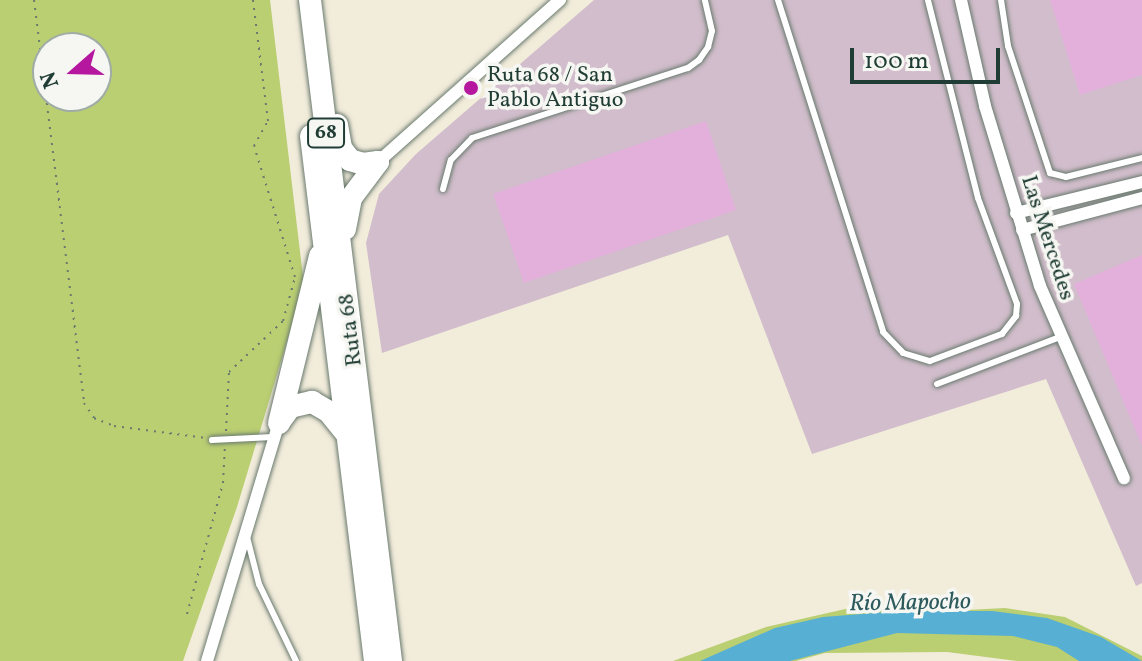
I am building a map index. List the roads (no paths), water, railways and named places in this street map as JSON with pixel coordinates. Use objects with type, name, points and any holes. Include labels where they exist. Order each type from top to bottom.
[{"type":"highway","name":"Ruta 68","points":[[294,0],[375,661]]},
{"type":"highway","name":"Ruta 68","points":[[310,0],[391,661]]},
{"type":"highway","points":[[318,0],[340,144],[354,162],[378,162]]},
{"type":"highway","points":[[343,267],[351,198],[378,162]]},
{"type":"highway","points":[[277,430],[323,243]]},
{"type":"highway","points":[[277,430],[290,407],[312,402],[329,412],[347,435]]},
{"type":"street","points":[[378,162],[560,0]]},
{"type":"street","name":"Las Mercedes","points":[[961,0],[985,106],[1016,213],[1060,337],[1124,478]]},
{"type":"street","points":[[1016,213],[1142,182]]},
{"type":"street","points":[[1022,230],[1142,198]]},
{"type":"street","points":[[207,661],[277,430]]},
{"type":"lane","points":[[443,189],[451,160],[472,138],[688,68],[699,60],[708,47],[712,31],[705,0]]},
{"type":"lane","points":[[778,0],[883,332],[903,353],[930,361],[1002,334],[1016,316],[1017,304],[978,198],[928,0]]},
{"type":"lane","points":[[1001,0],[1008,46],[1050,173],[1066,177],[1142,158]]},
{"type":"lane","points":[[937,384],[1060,337]]},
{"type":"lane","points":[[212,440],[277,430]]},
{"type":"lane","points":[[247,537],[265,598],[296,661]]},
{"type":"water","points":[[900,611],[992,611],[1047,618],[1101,637],[1142,661],[1079,661],[1057,647],[1013,636],[897,633],[790,661],[700,661],[775,628],[823,617]]},
{"type":"place","name":"Ruta 68 / San Pablo Antiguo","points":[[471,88]]},
{"type":"water label","name":"Río Mapocho","points":[[910,604]]}]
